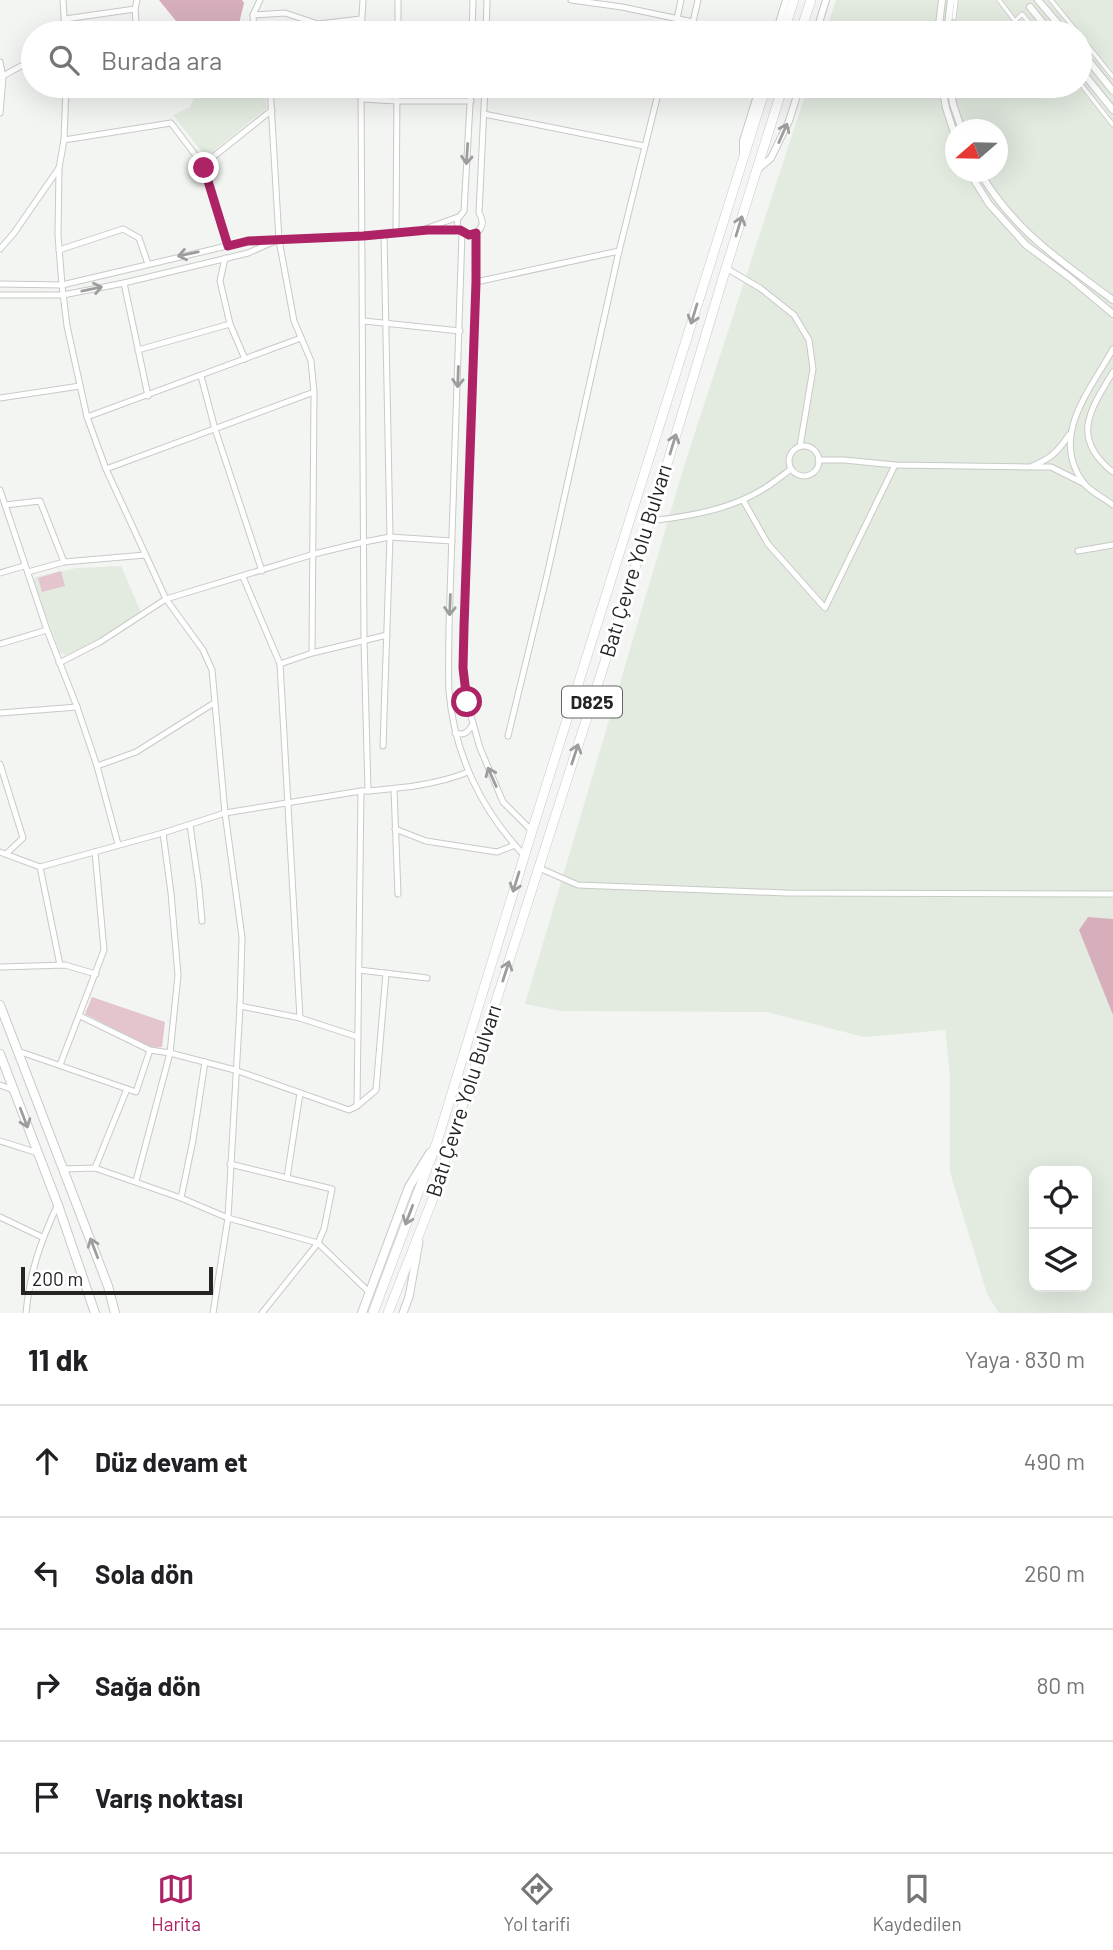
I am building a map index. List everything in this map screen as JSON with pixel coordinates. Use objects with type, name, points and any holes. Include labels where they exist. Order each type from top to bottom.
[{"type":"highway","points":[[787,21],[794,0]]},
{"type":"highway","points":[[804,21],[811,0]]},
{"type":"highway","name":"Batı Çevre Yolu Bulvarı","points":[[373,1313],[437,1142],[531,831],[762,98]]},
{"type":"highway","name":"Batı Çevre Yolu Bulvarı","points":[[388,1313],[432,1201],[650,521],[779,98]]},
{"type":"main road","points":[[0,1005],[108,1286],[115,1313]]},
{"type":"main road","points":[[0,1054],[58,1205],[95,1313]]},
{"type":"main road","points":[[362,1313],[409,1187],[437,1142]]},
{"type":"main road","points":[[403,1313],[409,1297],[423,1221]]},
{"type":"street","points":[[63,0],[65,19],[135,9]]},
{"type":"street","points":[[136,21],[137,0]]},
{"type":"street","points":[[253,21],[253,15],[260,0]]},
{"type":"street","points":[[344,21],[361,19],[363,0]]},
{"type":"street","points":[[398,0],[398,21]]},
{"type":"street","points":[[472,21],[473,0]]},
{"type":"street","points":[[486,21],[487,0]]},
{"type":"street","points":[[571,0],[623,3],[688,21]]},
{"type":"street","points":[[677,19],[681,0]]},
{"type":"street","points":[[694,21],[698,0]]},
{"type":"street","points":[[780,21],[786,0]]},
{"type":"street","points":[[820,21],[826,0]]},
{"type":"street","points":[[939,21],[942,0]]},
{"type":"street","points":[[954,0],[954,18]]},
{"type":"street","points":[[950,21],[954,0]]},
{"type":"street","points":[[999,0],[1015,21],[1022,14],[1028,21]]},
{"type":"street","points":[[1038,0],[1056,21]]},
{"type":"street","points":[[1051,0],[1068,21]]},
{"type":"street","points":[[1030,7],[1041,21]]},
{"type":"street","points":[[253,15],[285,13],[309,21]]},
{"type":"street","points":[[1092,51],[1113,77]]},
{"type":"street","points":[[0,62],[0,113]]},
{"type":"street","points":[[1092,65],[1113,91]]},
{"type":"street","points":[[1,77],[21,66]]},
{"type":"street","points":[[1092,84],[1113,110]]},
{"type":"street","points":[[66,98],[64,140],[59,168],[59,250],[67,326],[87,417],[106,469],[166,600],[203,650],[212,670],[225,813],[242,937],[228,1218],[213,1313]]},
{"type":"street","points":[[271,98],[279,240],[294,321],[311,361],[314,392],[312,653]]},
{"type":"street","points":[[0,284],[62,285],[248,241],[419,231],[461,231],[469,235],[476,233],[482,223],[479,214],[485,98]]},
{"type":"street","points":[[508,736],[657,98]]},
{"type":"street","points":[[743,158],[743,141],[756,98]]},
{"type":"street","points":[[755,173],[771,158],[789,121],[796,98]]},
{"type":"street","points":[[944,98],[950,119]]},
{"type":"street","points":[[952,98],[958,119]]},
{"type":"street","points":[[1092,98],[1113,125]]},
{"type":"street","points":[[357,1106],[365,791],[362,99],[471,101],[464,211]]},
{"type":"street","points":[[396,233],[397,101]]},
{"type":"street","points":[[203,165],[272,110]]},
{"type":"street","points":[[484,114],[644,146]]},
{"type":"street","points":[[64,140],[171,123],[203,165],[228,246]]},
{"type":"street","points":[[0,249],[59,168]]},
{"type":"street","points":[[975,182],[989,204],[1026,245],[1069,276],[1113,314]]},
{"type":"street","points":[[986,182],[1014,221],[1113,300]]},
{"type":"street","points":[[419,231],[471,209],[479,214]]},
{"type":"street","points":[[458,216],[457,224],[461,231],[460,331],[449,690],[455,733],[468,772],[503,833],[524,855]]},
{"type":"street","points":[[59,250],[123,229],[139,238],[148,264]]},
{"type":"street","points":[[476,233],[463,668],[467,702],[480,748],[503,802],[531,831]]},
{"type":"street","points":[[383,746],[390,537],[384,234]]},
{"type":"street","points":[[0,256],[11,236]]},
{"type":"street","points":[[0,295],[63,295],[124,283],[248,253],[279,240]]},
{"type":"street","points":[[476,282],[619,251]]},
{"type":"street","points":[[225,258],[220,281],[230,324],[245,359]]},
{"type":"street","points":[[726,268],[760,288],[794,315],[809,340],[813,369],[800,446]]},
{"type":"street","points":[[124,283],[148,396]]},
{"type":"street","points":[[363,321],[460,331]]},
{"type":"street","points":[[138,350],[230,324]]},
{"type":"street","points":[[87,417],[301,338]]},
{"type":"street","points":[[1030,467],[1046,461],[1059,450],[1069,435],[1079,408],[1113,349]]},
{"type":"street","points":[[1113,372],[1093,407],[1087,428],[1096,457],[1113,472]]},
{"type":"street","points":[[201,376],[215,429],[262,571]]},
{"type":"street","points":[[0,398],[80,386]]},
{"type":"street","points":[[106,469],[314,392]]},
{"type":"street","points":[[1069,435],[1071,458],[1083,483]]},
{"type":"street","points":[[800,446],[814,450],[818,460],[816,469],[808,475],[799,475],[791,469],[789,460],[790,455],[800,446]]},
{"type":"street","points":[[818,460],[895,465],[1051,467],[1083,483],[1113,505]]},
{"type":"street","points":[[743,500],[768,544],[825,608],[895,465]]},
{"type":"street","points":[[650,521],[710,512],[743,500],[791,469]]},
{"type":"street","points":[[0,490],[58,663],[97,766],[118,844]]},
{"type":"street","points":[[5,505],[40,501],[64,562]]},
{"type":"street","points":[[58,663],[100,642],[166,600],[314,554],[390,537],[452,541]]},
{"type":"street","points":[[1078,551],[1113,545]]},
{"type":"street","points":[[0,573],[64,562],[145,555]]},
{"type":"street","points":[[243,577],[280,663],[300,1018]]},
{"type":"street","points":[[0,644],[47,630]]},
{"type":"street","points":[[280,663],[387,635]]},
{"type":"street","points":[[97,766],[136,752],[214,703]]},
{"type":"street","points":[[0,713],[77,708]]},
{"type":"street","points":[[455,733],[466,734],[473,724]]},
{"type":"street","points":[[0,764],[23,838],[3,853]]},
{"type":"street","points":[[3,853],[40,867],[225,813],[446,781],[468,772]]},
{"type":"street","points":[[394,789],[398,894]]},
{"type":"street","points":[[190,825],[202,921]]},
{"type":"street","points":[[396,829],[426,841],[496,852],[515,845]]},
{"type":"street","points":[[136,1181],[170,1053],[178,975],[163,833]]},
{"type":"street","points":[[60,1065],[104,950],[95,852]]},
{"type":"street","points":[[40,867],[60,965]]},
{"type":"street","points":[[539,868],[578,885],[786,893],[1113,894]]},
{"type":"street","points":[[0,967],[65,965],[96,974]]},
{"type":"street","points":[[359,970],[427,978]]},
{"type":"street","points":[[80,1016],[150,1050],[235,1070],[349,1110],[376,1090],[386,973]]},
{"type":"street","points":[[240,1006],[300,1018],[358,1037]]},
{"type":"street","points":[[18,1051],[136,1092],[150,1050]]},
{"type":"street","points":[[181,1198],[194,1140],[205,1062]]},
{"type":"street","points":[[0,1086],[14,1090]]},
{"type":"street","points":[[95,1168],[127,1089]]},
{"type":"street","points":[[287,1178],[300,1093]]},
{"type":"street","points":[[0,1141],[38,1153]]},
{"type":"street","points":[[230,1164],[332,1189],[324,1229],[318,1243],[262,1313]]},
{"type":"street","points":[[64,1169],[95,1168],[136,1181],[228,1218],[318,1243],[369,1292]]},
{"type":"street","points":[[26,1313],[29,1283],[42,1237],[58,1205]]},
{"type":"street","points":[[0,1217],[42,1237]]},
{"type":"shaded area","points":[[159,0],[242,0],[244,3],[240,21],[176,21]]},
{"type":"shaded area","points":[[836,0],[1113,0],[1113,1313],[999,1313],[987,1294],[950,1172],[950,1074],[945,1030],[864,1037],[767,1012],[561,1011],[525,1004],[686,460],[804,98],[1092,98],[1092,21],[829,21]]},
{"type":"shaded area","points":[[194,98],[266,98],[267,108],[206,157],[173,115],[190,107]]},
{"type":"shaded area","points":[[121,566],[141,612],[100,639],[66,655],[60,653],[33,581],[35,577],[76,568]]},
{"type":"shaded area","points":[[61,571],[65,586],[42,592],[38,578]]},
{"type":"shaded area","points":[[1088,917],[1113,919],[1113,1015],[1079,930]]},
{"type":"shaded area","points":[[92,997],[165,1022],[162,1047],[152,1048],[85,1014]]},
{"type":"route","points":[[204,168],[228,246],[248,241],[428,230],[460,230],[469,235],[476,233],[463,668],[467,702]]}]
